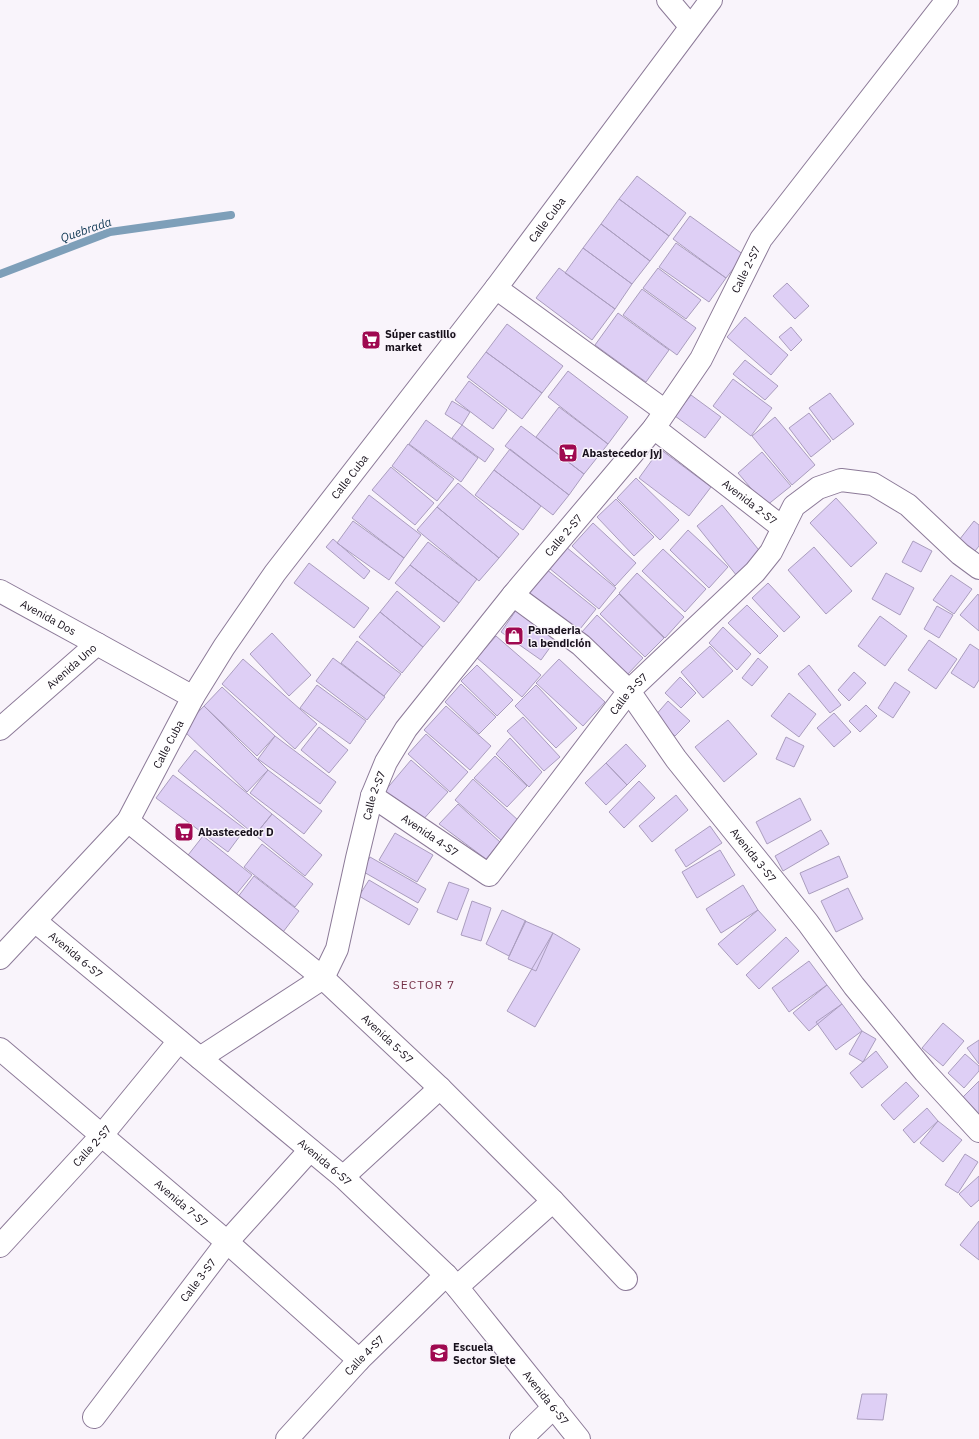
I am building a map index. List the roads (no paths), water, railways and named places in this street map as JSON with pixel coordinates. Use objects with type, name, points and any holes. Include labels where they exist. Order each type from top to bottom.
[{"type":"street","points":[[668,0],[690,26]]},
{"type":"street","name":"Calle Cuba","points":[[0,958],[128,821],[193,697],[224,647],[275,573],[496,288],[690,26],[711,0]]},
{"type":"street","name":"Calle 2-S7","points":[[323,978],[337,949],[372,796],[386,762],[406,728],[513,595],[660,419],[701,358],[761,239],[947,0]]},
{"type":"street","name":"Avenida 2-S7","points":[[496,288],[660,419],[783,528],[794,506],[818,488],[841,480],[872,484],[908,505],[960,554],[979,568]]},
{"type":"street","name":"Calle 3-S7","points":[[489,874],[629,691],[755,572],[772,552],[783,528]]},
{"type":"street","name":"Avenida Dos","points":[[0,591],[97,644]]},
{"type":"street","name":"Avenida 3-S7","points":[[513,595],[581,645],[629,691],[676,759],[808,923],[854,986],[925,1072],[979,1131]]},
{"type":"street","name":"Avenida Uno","points":[[0,729],[97,644],[193,697]]},
{"type":"street","name":"Avenida 4-S7","points":[[372,796],[489,874]]},
{"type":"street","name":"Avenida 5-S7","points":[[128,821],[323,978],[440,1088],[553,1201],[626,1280]]},
{"type":"street","name":"Avenida 6-S7","points":[[35,921],[343,1177],[451,1281],[579,1439]]},
{"type":"street","points":[[200,1058],[323,978]]},
{"type":"street","name":"Calle 2-S7","points":[[0,1246],[102,1135],[180,1041]]},
{"type":"street","name":"Avenida 7-S7","points":[[0,1049],[227,1242],[359,1360]]},
{"type":"street","points":[[343,1177],[440,1088]]},
{"type":"street","name":"Calle 3-S7","points":[[94,1417],[227,1242],[310,1150]]},
{"type":"street","name":"Calle 4-S7","points":[[287,1439],[359,1360],[451,1281],[553,1201]]},
{"type":"street","points":[[521,1439],[554,1407]]},
{"type":"waterway","name":"Quebrada","points":[[0,274],[110,232],[231,215]]},
{"type":"place","name":"Súper castillo market","points":[[371,340]]},
{"type":"place","name":"Abastecedor jyj","points":[[568,453]]},
{"type":"place","name":"Panaderia la bendición","points":[[514,636]]},
{"type":"place","name":"Abastecedor D","points":[[184,832]]},
{"type":"place","name":"Escuela Sector Siete","points":[[439,1353]]},
{"type":"district","name":"SECTOR 7","points":[[424,985]]}]
